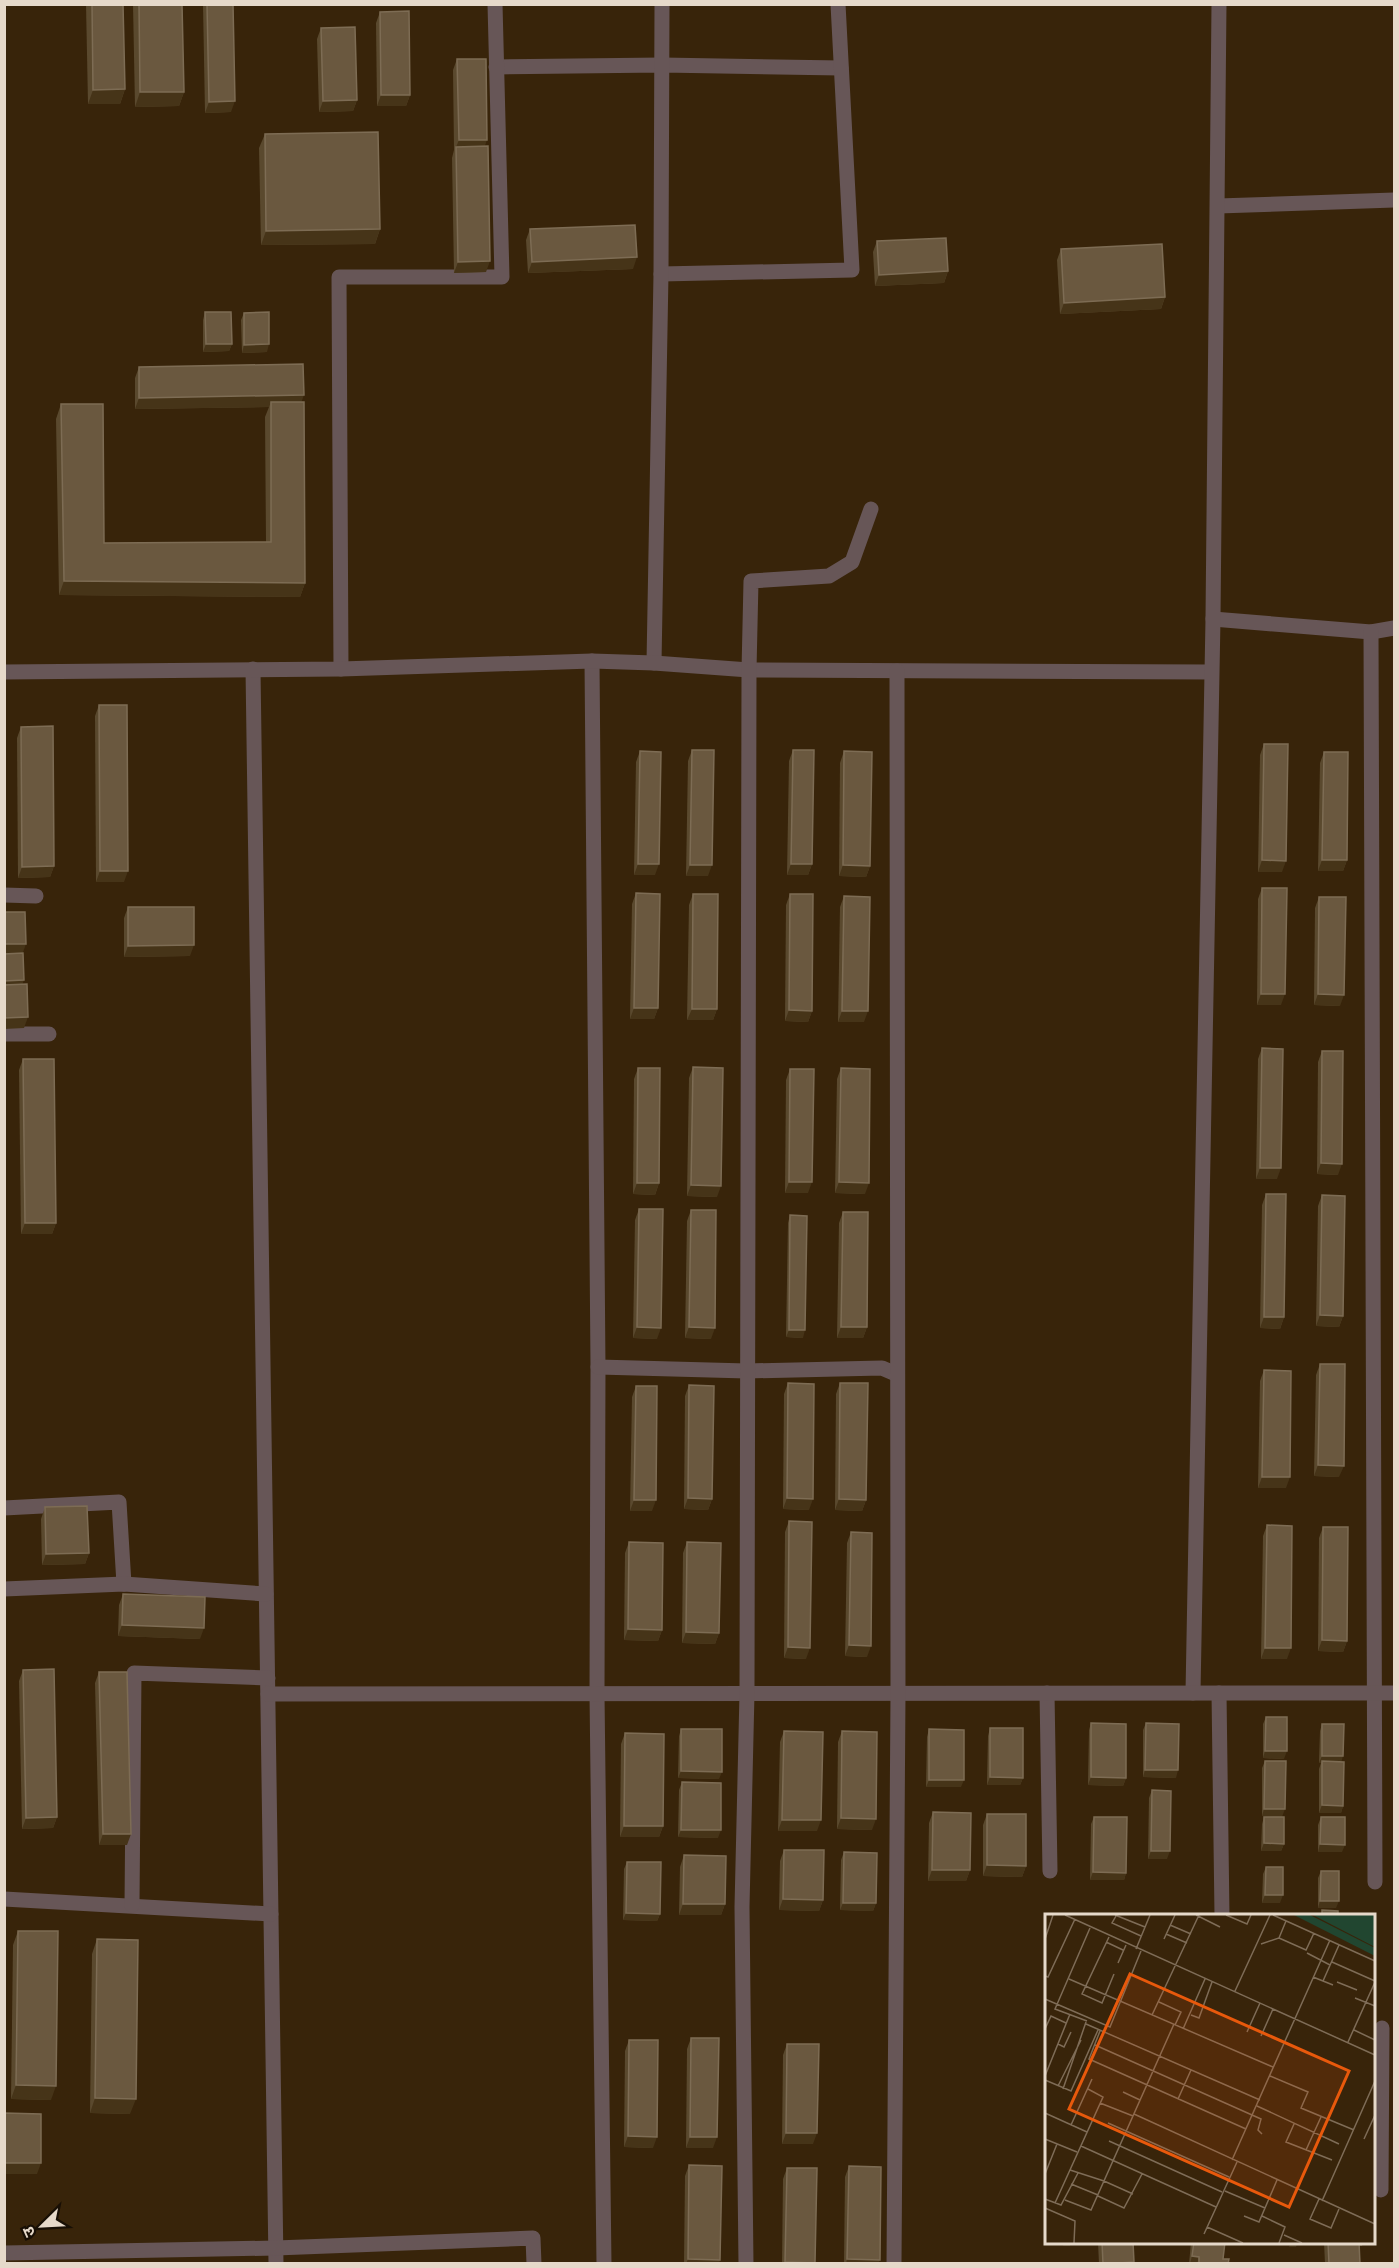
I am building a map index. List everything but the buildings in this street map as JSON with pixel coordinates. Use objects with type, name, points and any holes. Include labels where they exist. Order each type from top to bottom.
[{"type":"street","points":[[341,669],[339,277],[502,277],[495,4]]},
{"type":"street","points":[[654,663],[661,274],[662,4]]},
{"type":"street","points":[[661,274],[852,270],[838,4]]},
{"type":"street","points":[[1193,1693],[1213,619],[1219,4]]},
{"type":"street","points":[[496,67],[662,65],[841,68]]},
{"type":"street","points":[[1218,206],[1395,200]]},
{"type":"street","points":[[746,2264],[741,1907],[747,1694],[751,581],[829,576],[852,562],[871,509]]},
{"type":"street","points":[[1213,619],[1371,632],[1395,628]]},
{"type":"street","points":[[1371,632],[1375,1882]]},
{"type":"street","points":[[592,661],[598,1367],[597,1694],[604,2264]]},
{"type":"street","points":[[4,672],[341,669],[592,661],[749,670],[1211,672]]},
{"type":"street","points":[[253,669],[276,2256]]},
{"type":"street","points":[[894,2264],[898,1694],[897,671]]},
{"type":"street","points":[[4,896],[36,896]]},
{"type":"street","points":[[4,1034],[49,1034]]},
{"type":"street","points":[[598,1367],[747,1371],[882,1368],[896,1374]]},
{"type":"street","points":[[4,1508],[119,1502],[124,1584]]},
{"type":"street","points":[[4,1589],[124,1584],[266,1594]]},
{"type":"street","points":[[132,1905],[134,1673],[268,1678]]},
{"type":"street","points":[[1047,1693],[1050,1871]]},
{"type":"street","points":[[1219,1693],[1222,1914]]},
{"type":"street","points":[[268,1694],[1395,1693]]},
{"type":"street","points":[[4,1899],[271,1914]]},
{"type":"street","points":[[1383,2028],[1383,2190]]},
{"type":"street","points":[[4,2253],[276,2256],[533,2238],[534,2264]]}]
